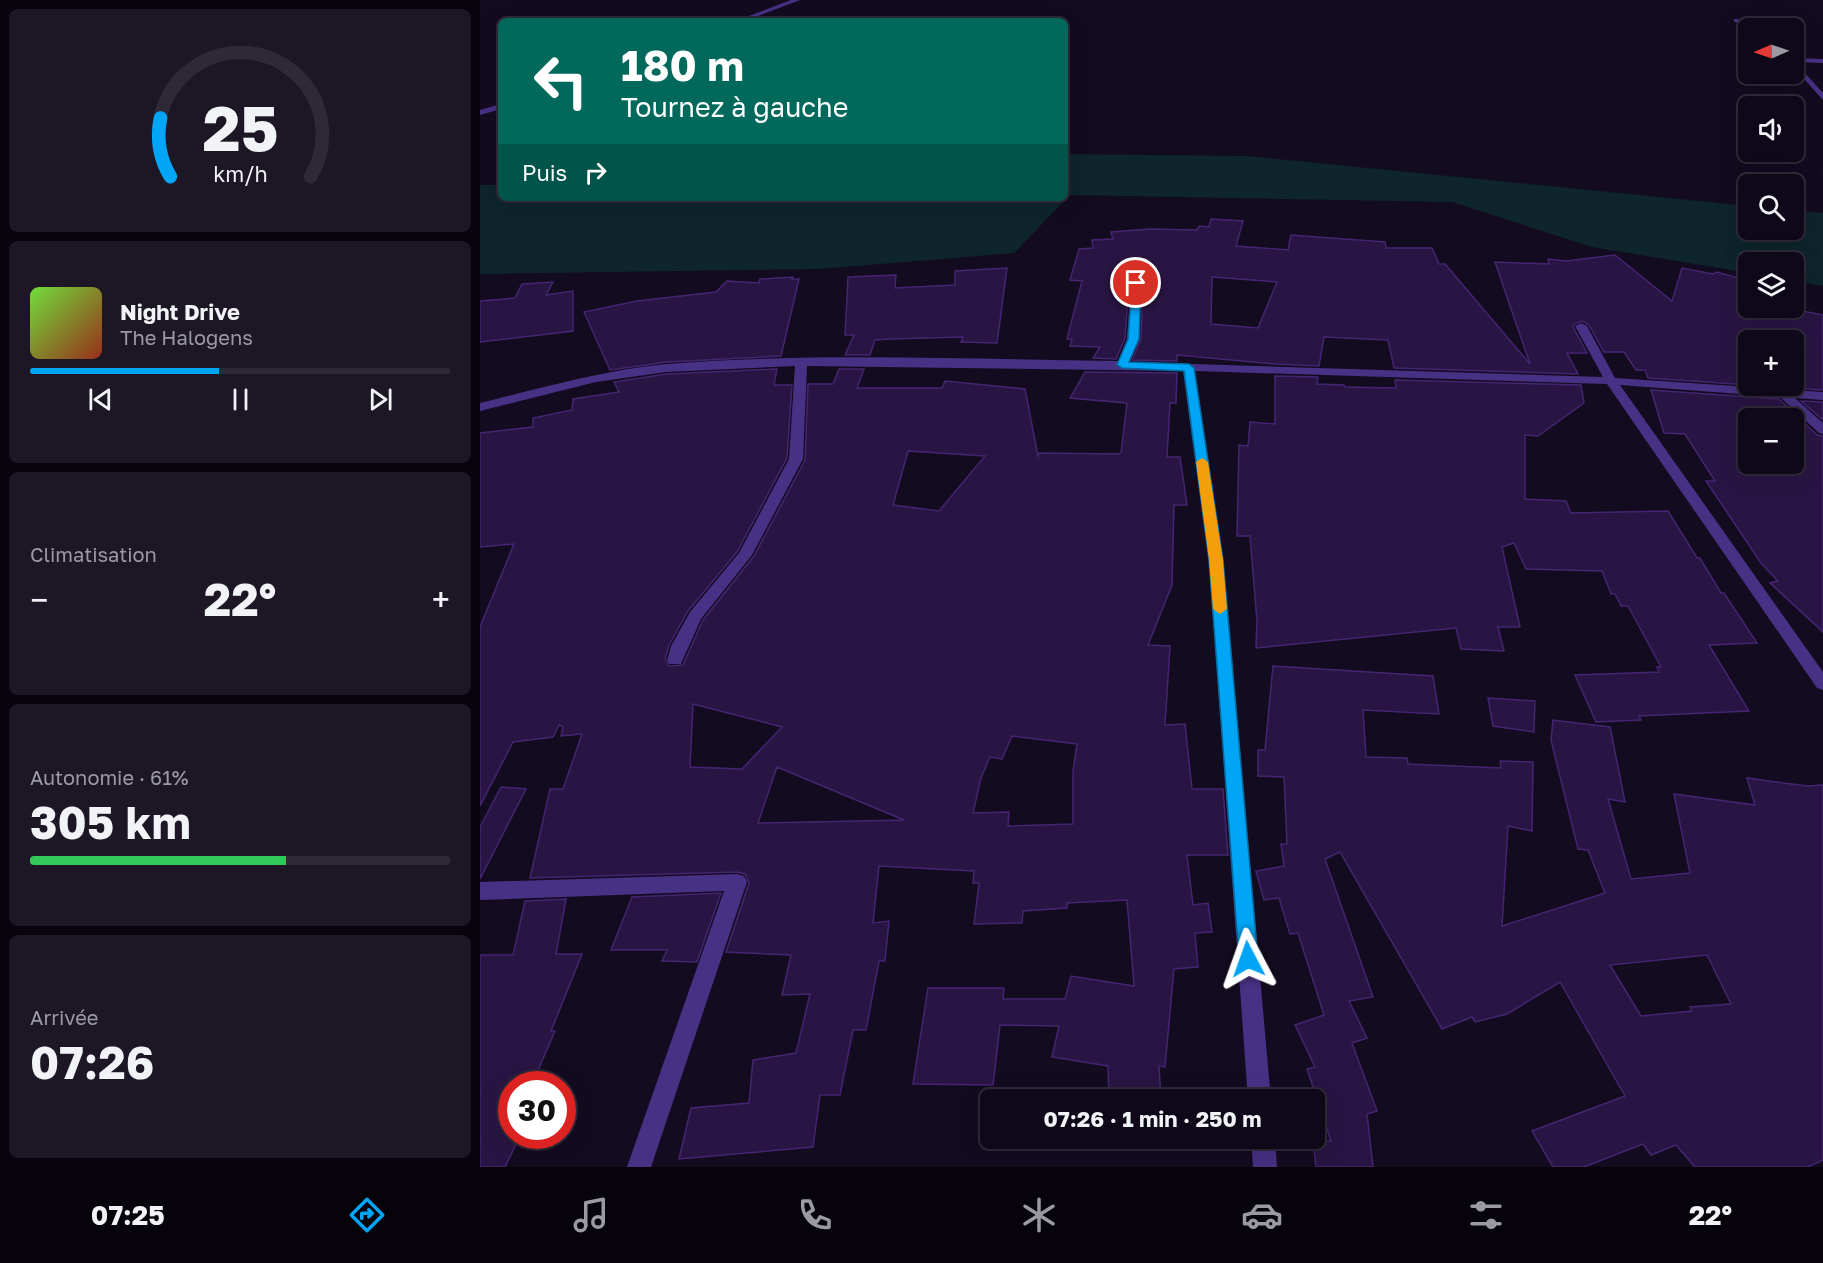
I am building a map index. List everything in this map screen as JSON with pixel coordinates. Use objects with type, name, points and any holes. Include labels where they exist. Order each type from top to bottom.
[{"type":"street","points":[[747,18],[797,0]]},
{"type":"street","points":[[1804,62],[1823,61]]},
{"type":"street","points":[[1804,74],[1823,98]]},
{"type":"street","points":[[480,113],[498,106]]},
{"type":"street","points":[[1122,365],[1133,339],[1137,267]]},
{"type":"street","points":[[1581,326],[1611,381],[1823,684]]},
{"type":"street","points":[[675,660],[679,646],[695,616],[745,555],[796,459],[801,363]]},
{"type":"street","points":[[480,407],[558,387],[632,372],[698,366],[801,363],[1122,365],[1611,381],[1738,391]]},
{"type":"street","points":[[1189,368],[1216,560],[1259,1089]]},
{"type":"street","points":[[1804,395],[1823,396]]},
{"type":"street","points":[[1786,396],[1823,430]]},
{"type":"street","points":[[480,891],[737,882],[639,1167]]},
{"type":"street","points":[[1264,1149],[1265,1167]]},
{"type":"green space","points":[[1068,154],[1247,156],[1738,205],[1738,240],[1804,240],[1804,212],[1823,213],[1823,286],[1804,283],[1804,252],[1738,252],[1738,271],[1592,247],[1452,202],[1070,195],[1068,197]]},
{"type":"green space","points":[[480,185],[498,185],[498,201],[1064,201],[1014,253],[820,269],[480,274]]},
{"type":"building","points":[[1211,219],[1243,221],[1236,246],[1288,250],[1291,235],[1385,242],[1386,248],[1432,248],[1439,264],[1445,264],[1530,364],[1495,262],[1549,264],[1548,259],[1566,261],[1615,255],[1672,301],[1682,268],[1713,274],[1717,272],[1738,278],[1738,318],[1804,318],[1804,311],[1823,315],[1823,390],[1804,389],[1804,330],[1738,330],[1738,384],[1648,378],[1645,370],[1636,370],[1624,352],[1604,352],[1589,325],[1582,321],[1574,324],[1573,327],[1587,353],[1567,353],[1578,374],[1394,368],[1388,340],[1324,337],[1319,366],[1177,355],[1177,361],[1132,360],[1141,339],[1144,267],[1138,262],[1130,267],[1125,338],[1116,359],[1093,358],[1100,347],[1070,346],[1072,339],[1067,339],[1082,281],[1070,280],[1079,249],[1093,248],[1092,240],[1113,239],[1111,232],[1150,229],[1197,230],[1199,226],[1209,227]],"holes":[[[1212,277],[1277,282],[1258,328],[1211,324]]]},
{"type":"building","points":[[1007,268],[997,343],[961,342],[963,337],[875,340],[870,355],[845,355],[854,335],[845,335],[848,277],[896,275],[895,288],[955,285],[955,271]]},
{"type":"building","points":[[793,277],[792,279],[799,279],[781,356],[667,362],[610,370],[584,312],[637,301],[716,292],[727,281],[759,283],[760,279]]},
{"type":"building","points":[[553,282],[546,295],[573,291],[573,331],[480,342],[480,301],[515,298],[522,284]]},
{"type":"building","points":[[777,369],[774,385],[792,385],[787,458],[737,552],[688,611],[669,645],[665,659],[669,666],[683,665],[703,620],[754,556],[805,460],[808,384],[833,384],[839,369],[864,369],[857,388],[942,388],[945,381],[1025,389],[1038,456],[1039,453],[1118,454],[1121,453],[1127,403],[1070,398],[1085,372],[1177,373],[1176,403],[1170,403],[1167,457],[1180,457],[1187,505],[1174,505],[1172,585],[1148,645],[1170,646],[1165,725],[1185,724],[1192,789],[1223,789],[1228,855],[1187,855],[1193,905],[1208,903],[1212,932],[1195,933],[1198,967],[1174,969],[1165,1067],[1159,1066],[1160,1089],[1109,1089],[1108,1066],[1052,1057],[1059,1026],[1000,1025],[993,1085],[913,1084],[928,988],[1004,988],[1003,999],[1065,999],[1071,976],[1134,986],[1127,900],[1067,903],[1067,908],[1023,911],[1022,923],[974,924],[979,883],[973,883],[974,871],[879,866],[873,923],[889,921],[885,961],[879,961],[866,1030],[853,1030],[840,1095],[820,1095],[813,1147],[679,1159],[691,1108],[749,1103],[753,1060],[796,1053],[810,994],[782,995],[791,955],[726,952],[749,883],[745,874],[737,872],[530,878],[550,789],[563,789],[582,734],[561,736],[563,727],[559,725],[553,737],[513,742],[480,806],[480,627],[514,544],[480,547],[480,433],[533,427],[533,418],[572,410],[573,399],[619,392],[614,382],[666,374]],"holes":[[[908,451],[985,456],[939,511],[893,505]],[[693,704],[782,727],[742,769],[690,767]],[[1012,736],[1077,744],[1073,771],[1073,824],[1008,826],[1009,812],[973,813],[981,778],[990,757],[1002,759]],[[777,767],[904,820],[758,823]]]},
{"type":"building","points":[[1275,376],[1318,377],[1317,384],[1344,385],[1345,387],[1396,388],[1395,380],[1581,385],[1584,403],[1538,436],[1525,435],[1525,499],[1566,501],[1571,513],[1668,511],[1697,558],[1700,558],[1721,593],[1724,593],[1757,643],[1709,645],[1749,711],[1639,716],[1641,720],[1596,722],[1575,675],[1659,672],[1657,667],[1661,667],[1628,606],[1621,606],[1615,594],[1611,594],[1602,571],[1526,569],[1514,543],[1502,547],[1520,627],[1498,627],[1504,651],[1461,649],[1456,628],[1256,648],[1257,621],[1250,536],[1237,536],[1239,445],[1248,446],[1250,422],[1275,424]]},
{"type":"building","points":[[1651,390],[1779,399],[1788,408],[1738,408],[1738,474],[1804,474],[1804,423],[1817,435],[1823,436],[1823,632],[1770,583],[1778,581],[1761,563],[1706,481],[1715,481],[1685,434],[1664,433]]},
{"type":"building","points":[[1801,401],[1823,402],[1823,420]]},
{"type":"building","points":[[1273,666],[1433,676],[1439,714],[1363,710],[1366,757],[1407,758],[1408,764],[1501,768],[1500,761],[1533,762],[1532,831],[1508,826],[1502,926],[1605,893],[1588,850],[1578,849],[1551,740],[1553,720],[1610,727],[1625,802],[1608,799],[1631,879],[1690,873],[1674,794],[1755,805],[1747,778],[1807,786],[1823,785],[1823,1160],[1808,1167],[1695,1167],[1676,1145],[1651,1155],[1643,1144],[1584,1167],[1553,1167],[1532,1131],[1625,1096],[1560,982],[1507,1014],[1475,1022],[1472,1017],[1442,1029],[1340,852],[1325,859],[1373,997],[1349,1001],[1367,1038],[1352,1043],[1377,1111],[1367,1114],[1373,1167],[1316,1167],[1314,1149],[1325,1149],[1325,1141],[1331,1141],[1325,1123],[1325,1089],[1314,1089],[1307,1069],[1315,1067],[1295,1025],[1324,1015],[1298,933],[1290,934],[1279,898],[1264,900],[1256,871],[1284,866],[1281,844],[1287,844],[1284,777],[1258,776],[1258,750],[1265,750]],"holes":[[[1707,955],[1731,1004],[1690,1007],[1692,1011],[1641,1016],[1610,965]]]},
{"type":"building","points":[[1488,698],[1535,701],[1534,732],[1493,726]]},
{"type":"building","points":[[501,787],[526,789],[480,879],[480,827]]},
{"type":"building","points":[[721,893],[697,962],[662,961],[667,950],[611,950],[632,897]]},
{"type":"building","points":[[566,899],[556,954],[582,954],[551,1031],[555,1031],[538,1071],[498,1071],[498,1149],[514,1149],[505,1167],[480,1167],[480,955],[513,955],[525,901]]},
{"type":"slow traffic","points":[[1202,462],[1216,560],[1220,609]]},
{"type":"route","points":[[1136,283],[1133,339],[1122,365],[1189,368],[1216,560],[1248,959]]}]
